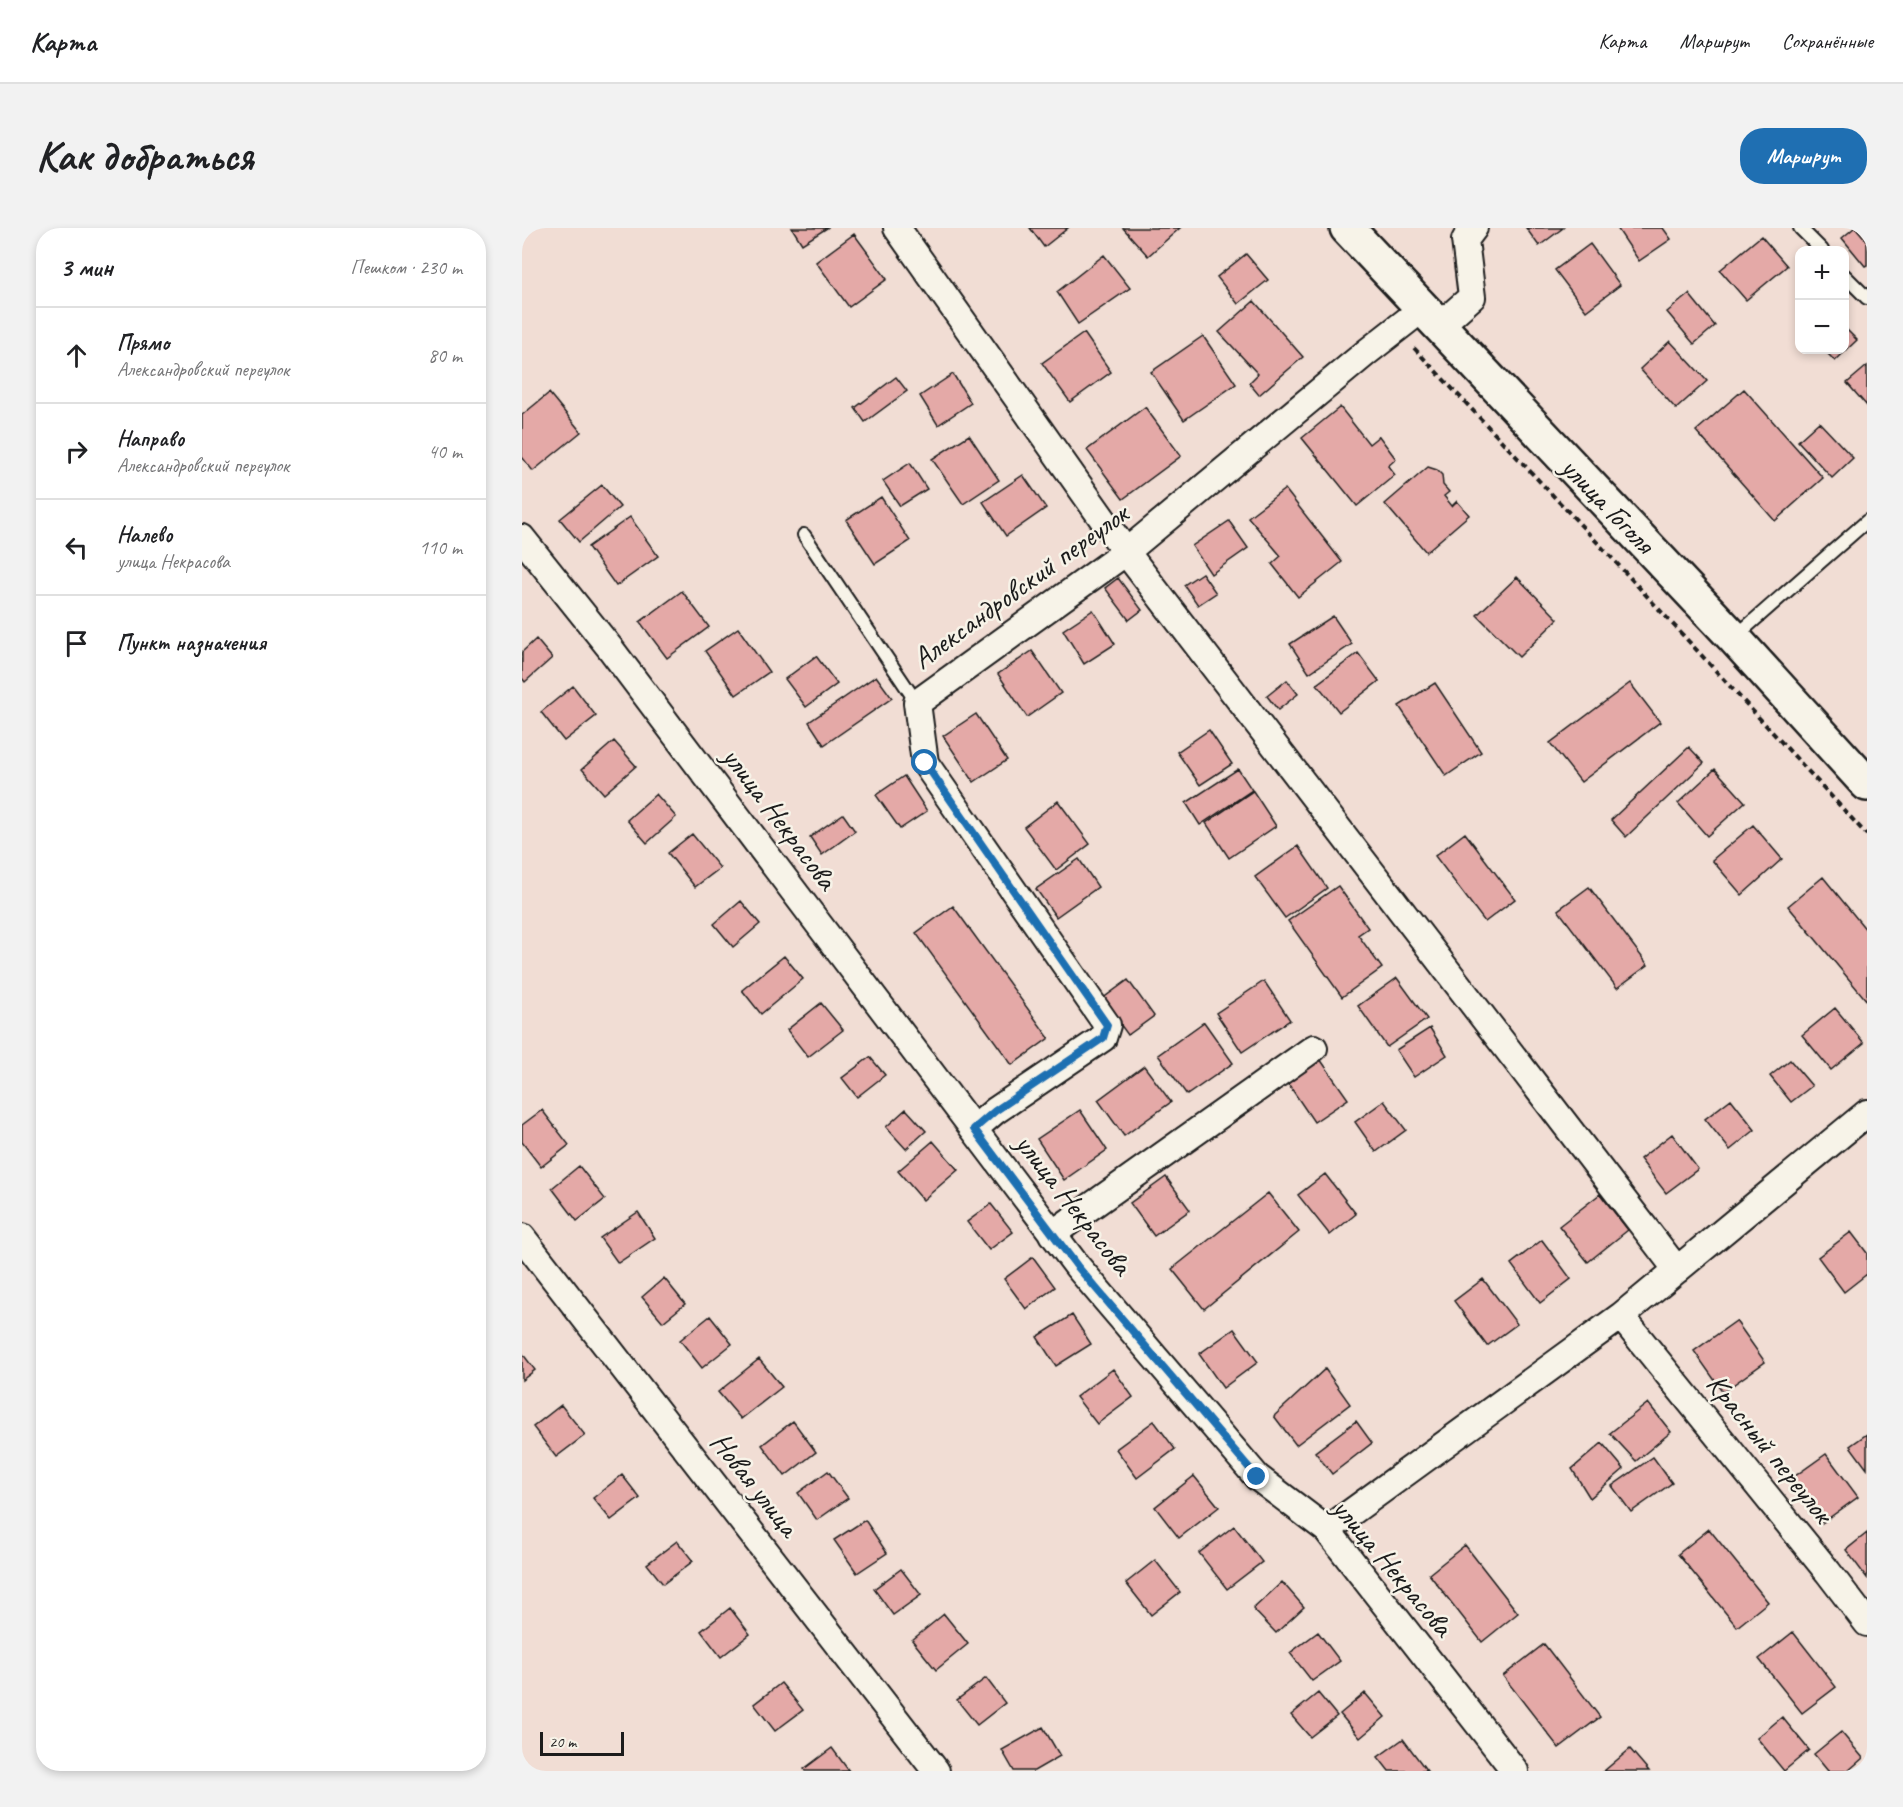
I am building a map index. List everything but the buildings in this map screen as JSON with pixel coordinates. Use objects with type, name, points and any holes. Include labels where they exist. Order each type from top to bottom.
[{"type":"main road","name":"улица Гоголя","points":[[1347,228],[1734,638],[1867,784]]},
{"type":"street","points":[[897,228],[1125,552],[1677,1270]]},
{"type":"street","name":"Александровский переулок","points":[[974,1129],[995,1111],[1103,1038],[1107,1025],[925,763],[917,703],[1125,552],[1358,359],[1472,297],[1465,240],[1474,228]]},
{"type":"street","name":"улица Некрасова","points":[[522,538],[618,658],[1077,1266],[1257,1477],[1327,1530],[1515,1771]]},
{"type":"street","points":[[1052,1234],[1314,1048]]},
{"type":"street","points":[[1327,1530],[1621,1316],[1867,1113]]},
{"type":"street","name":"Новая улица","points":[[522,1237],[936,1771]]},
{"type":"street","name":"Красный переулок","points":[[1621,1316],[1867,1623]]},
{"type":"lane","points":[[1800,228],[1818,246]]},
{"type":"lane","points":[[1849,278],[1867,298]]},
{"type":"lane","points":[[1734,638],[1867,521]]},
{"type":"lane","points":[[804,535],[917,703]]},
{"type":"route","points":[[925,763],[1107,1025],[1103,1038],[995,1111],[974,1129],[1077,1266],[1257,1477]]}]
